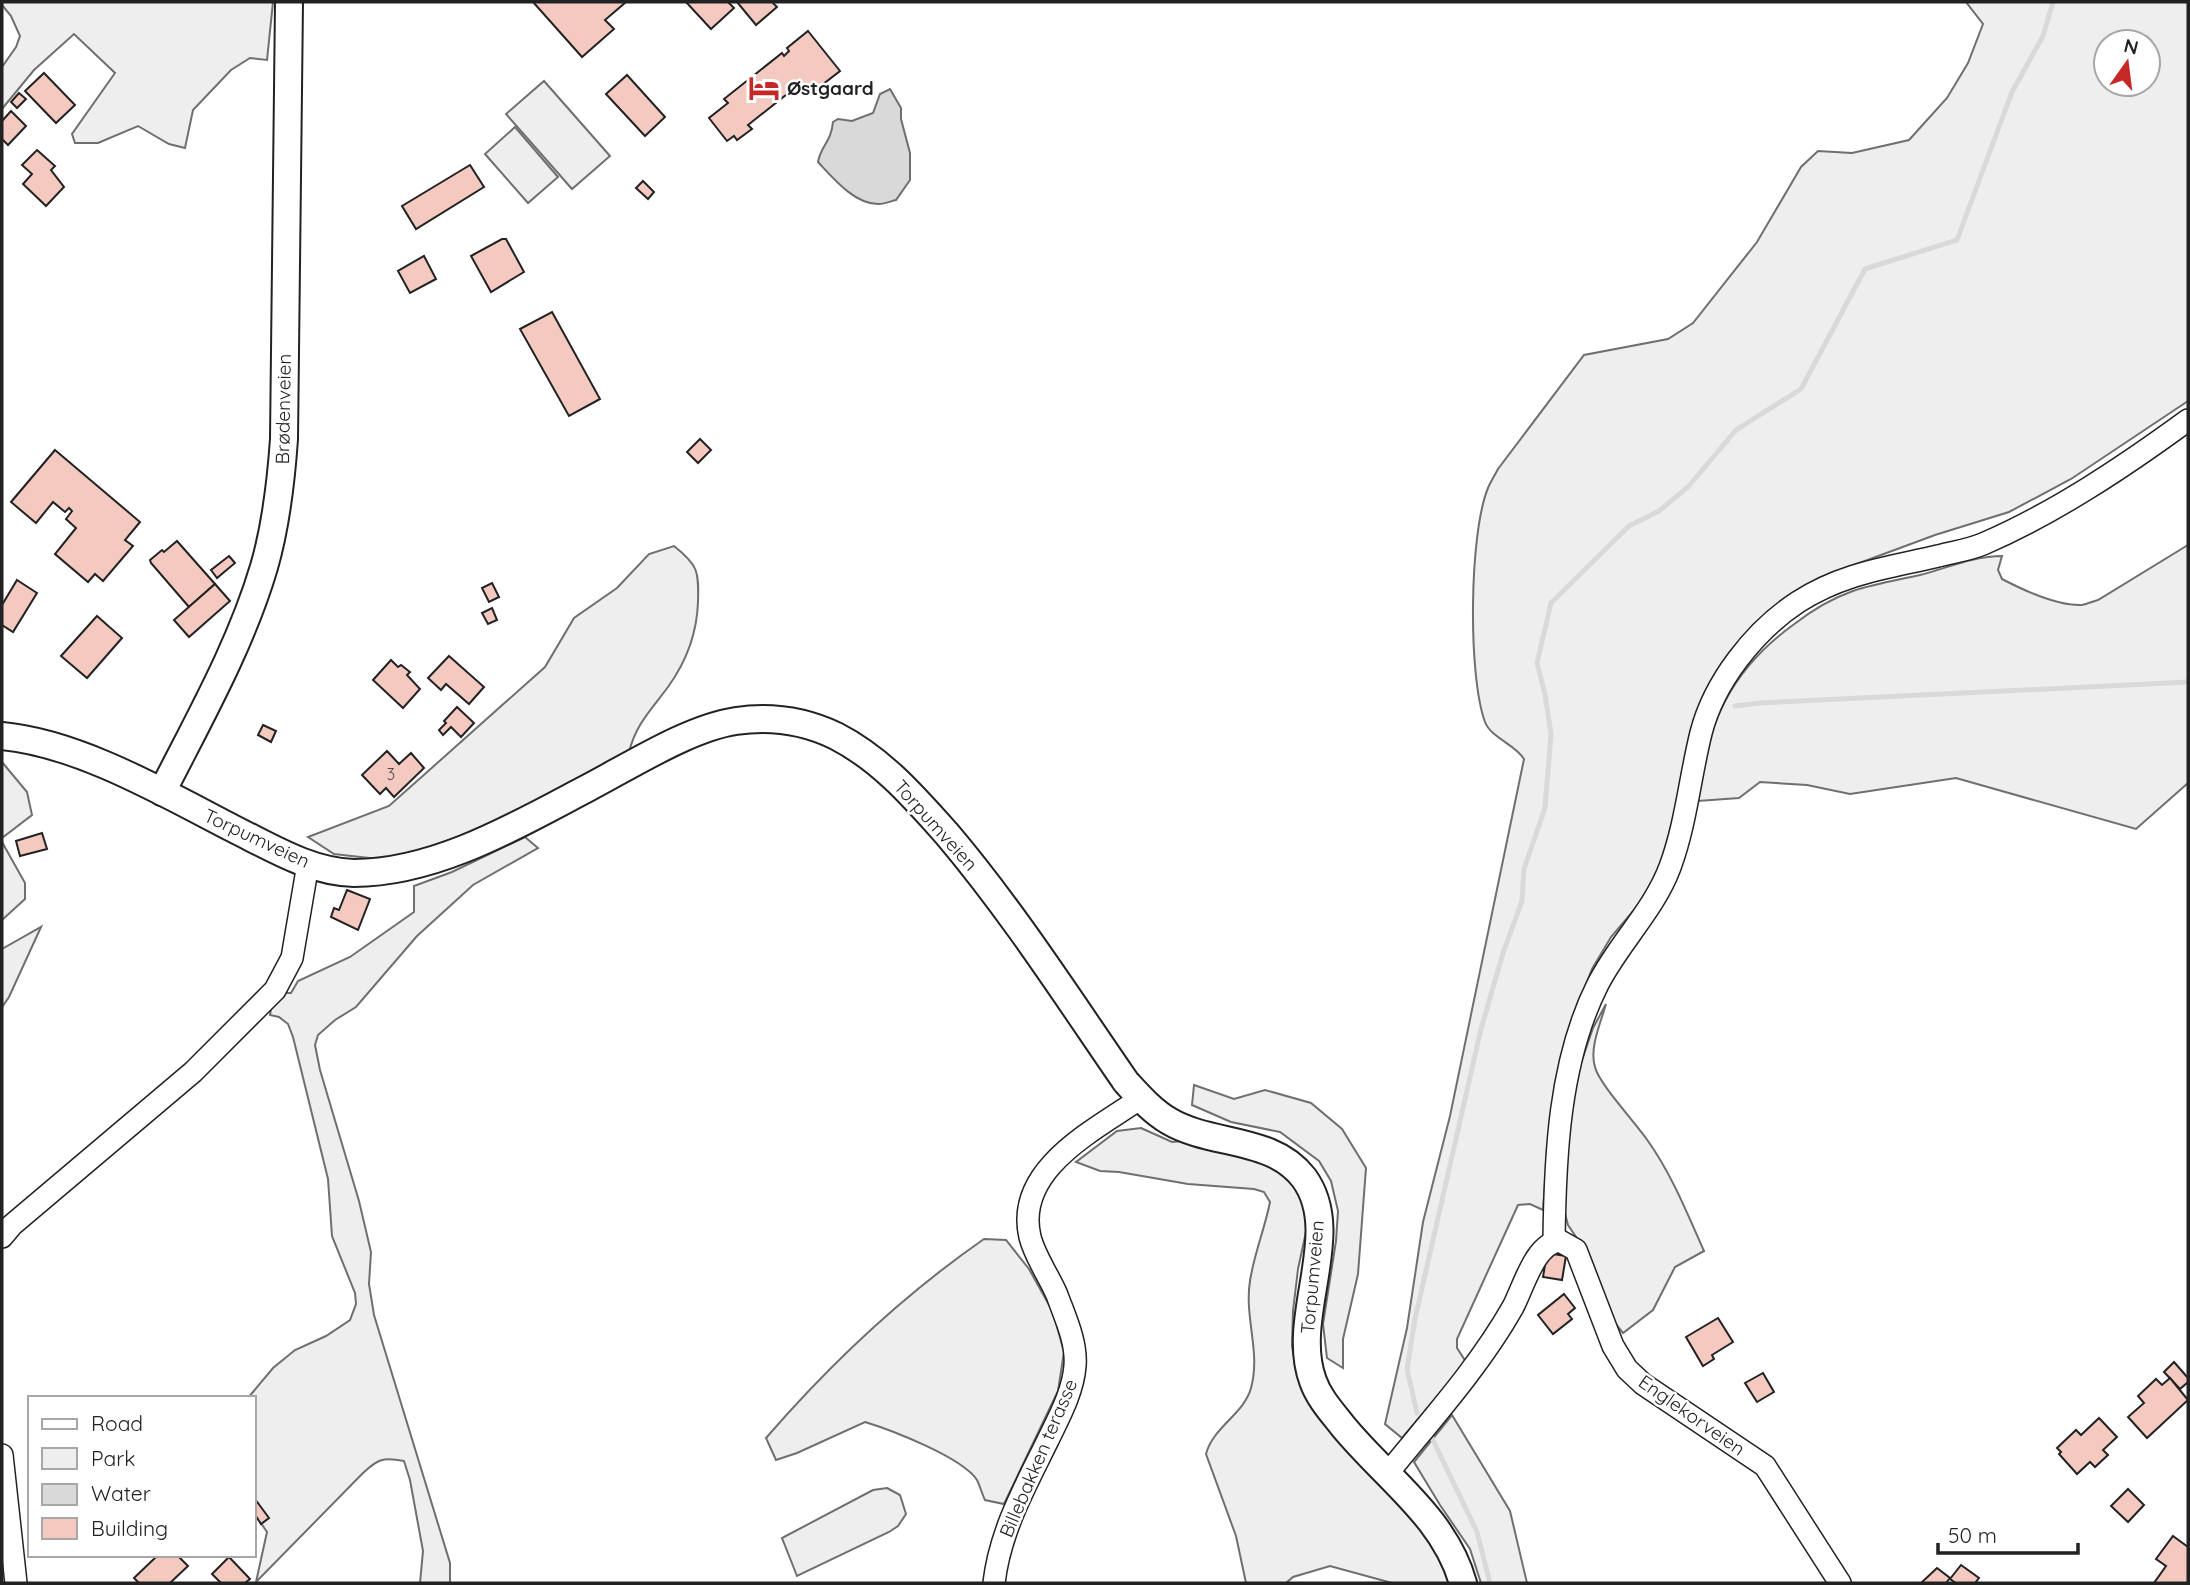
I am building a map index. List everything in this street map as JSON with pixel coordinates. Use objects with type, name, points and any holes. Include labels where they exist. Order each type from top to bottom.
[{"type":"main road","name":"Brødenveien","points":[[162,792],[219,677],[246,615],[264,566],[276,512],[284,439],[289,2]]},
{"type":"main road","name":"Torpumveien","points":[[2,736],[64,750],[118,771],[286,856],[340,872],[394,869],[480,843],[685,738],[728,723],[761,719],[792,721],[817,728],[857,748],[907,789],[998,895],[1126,1082],[1141,1098],[1170,1121],[1203,1134],[1264,1149],[1286,1161],[1303,1177],[1312,1193],[1319,1216],[1306,1334],[1309,1368],[1321,1399],[1438,1530],[1457,1562],[1463,1583]]},
{"type":"street","points":[[1388,1474],[1504,1322],[1536,1258],[1553,1241],[1555,1158],[1560,1122],[1572,1058],[1587,1008],[1598,983],[1663,885],[1675,853],[1702,729],[1713,699],[1742,653],[1772,622],[1821,589],[1861,572],[1980,545],[2074,495],[2188,420]]},
{"type":"street","points":[[2,1237],[12,1225],[193,1072],[275,990],[292,958],[309,864]]},
{"type":"street","name":"Billebakken terasse","points":[[994,1583],[1007,1522],[1060,1414],[1070,1391],[1076,1366],[1070,1328],[1031,1239],[1027,1212],[1031,1198],[1045,1171],[1066,1151],[1141,1098]]},
{"type":"street","name":"Englekorveien","points":[[1553,1241],[1567,1243],[1576,1250],[1604,1327],[1628,1369],[1643,1384],[1765,1466],[1840,1583]]},
{"type":"street","points":[[2,1455],[16,1583]]},
{"type":"green space","points":[[2,2],[273,2],[267,60],[250,58],[231,70],[193,110],[185,148],[169,144],[138,126],[98,143],[75,143],[72,134],[115,73],[74,34],[34,70],[2,109],[2,67],[20,36]]},
{"type":"green space","points":[[1966,2],[2188,2],[2188,401],[2071,479],[2009,512],[1935,535],[1819,578],[1754,624],[1728,657],[1656,879],[1611,937],[1592,969],[1574,1016],[1548,1144],[1543,1210],[1530,1204],[1518,1205],[1457,1339],[1457,1348],[1466,1362],[1402,1438],[1385,1424],[1407,1328],[1423,1222],[1450,1116],[1524,759],[1488,728],[1479,701],[1473,640],[1474,570],[1477,538],[1488,488],[1498,469],[1584,355],[1668,339],[1693,323],[1757,242],[1801,167],[1818,151],[1852,153],[1909,140],[1947,98],[1968,63],[1983,24]]},
{"type":"green space","points":[[544,81],[610,156],[572,189],[506,114]]},
{"type":"green space","points":[[515,127],[558,177],[528,203],[485,154]]},
{"type":"green space","points":[[2188,545],[2188,783],[2136,829],[1956,778],[1850,794],[1807,785],[1760,782],[1739,798],[1698,801],[1707,748],[1725,701],[1738,680],[1771,642],[1829,602],[1869,586],[1971,560],[2002,556],[1998,570],[2002,579],[2052,600],[2082,605],[2098,600]]},
{"type":"green space","points":[[674,546],[688,558],[697,576],[695,625],[680,668],[640,725],[629,752],[497,822],[420,851],[378,859],[334,854],[308,837],[389,806],[545,667],[574,618],[617,588],[649,554]]},
{"type":"green space","points":[[2,762],[27,792],[32,815],[2,838]]},
{"type":"green space","points":[[525,837],[538,848],[473,885],[417,936],[356,1007],[318,1035],[315,1045],[371,1252],[369,1284],[374,1315],[450,1563],[450,1583],[420,1583],[423,1551],[410,1480],[404,1461],[391,1459],[377,1462],[363,1473],[256,1582],[267,1532],[256,1516],[256,1396],[250,1396],[273,1368],[295,1350],[326,1336],[350,1320],[356,1304],[355,1293],[332,1236],[328,1179],[293,1037],[288,1024],[279,1017],[270,1015],[272,1003],[283,993],[291,993],[298,981],[350,957],[414,912],[414,886],[452,872]]},
{"type":"green space","points":[[2,842],[25,883],[25,899],[2,920]]},
{"type":"green space","points":[[41,927],[9,997],[2,1007],[2,949]]},
{"type":"green space","points":[[1606,1004],[1593,1052],[1595,1067],[1603,1083],[1657,1154],[1704,1251],[1675,1267],[1653,1310],[1623,1333],[1614,1322],[1596,1283],[1591,1259],[1568,1225],[1563,1206],[1571,1109],[1581,1063],[1593,1028]]},
{"type":"green space","points":[[1194,1085],[1234,1099],[1265,1090],[1311,1103],[1342,1129],[1366,1168],[1358,1274],[1343,1339],[1343,1368],[1327,1358],[1323,1324],[1338,1211],[1331,1181],[1319,1161],[1280,1132],[1231,1122],[1192,1105]]},
{"type":"green space","points":[[1141,1128],[1172,1142],[1194,1140],[1271,1164],[1291,1178],[1309,1218],[1298,1269],[1293,1311],[1292,1346],[1296,1370],[1307,1394],[1373,1478],[1409,1514],[1443,1561],[1451,1583],[1392,1583],[1330,1566],[1293,1577],[1286,1583],[1246,1583],[1236,1536],[1206,1454],[1215,1436],[1242,1405],[1251,1388],[1254,1361],[1249,1308],[1250,1281],[1270,1202],[1264,1192],[1254,1189],[1188,1184],[1100,1171],[1076,1162],[1117,1131]]},
{"type":"green space","points":[[984,1239],[1006,1240],[1029,1269],[1053,1312],[1064,1352],[1058,1391],[1004,1504],[985,1500],[977,1480],[957,1462],[908,1438],[865,1422],[776,1460],[766,1438],[816,1383],[896,1307]]},
{"type":"green space","points":[[1452,1415],[1510,1511],[1527,1583],[1481,1583],[1470,1549],[1414,1462]]},
{"type":"green space","points":[[887,1488],[900,1495],[906,1514],[898,1526],[797,1576],[782,1538],[873,1490]]},
{"type":"water","points":[[890,89],[901,108],[901,119],[910,153],[910,180],[896,200],[881,204],[870,203],[845,189],[818,162],[833,122],[838,119],[852,121],[873,113],[880,94]]},
{"type":"building","points":[[533,2],[626,2],[605,20],[614,29],[582,57]]},
{"type":"building","points":[[686,2],[728,2],[734,8],[711,29]]},
{"type":"building","points":[[737,2],[772,2],[777,7],[756,25]]},
{"type":"building","points":[[808,31],[840,71],[818,88],[814,83],[806,89],[801,83],[748,125],[752,129],[737,140],[734,136],[727,141],[709,118],[728,103],[724,99],[782,53],[784,56],[789,51],[787,48]]},
{"type":"building","points":[[44,73],[75,105],[56,123],[25,91]]},
{"type":"building","points":[[627,75],[665,117],[645,136],[606,94]]},
{"type":"building","points":[[19,93],[26,99],[17,108],[11,102]]},
{"type":"building","points":[[11,111],[26,126],[8,145],[2,139],[2,121]]},
{"type":"building","points":[[37,150],[55,166],[51,170],[64,187],[46,206],[23,184],[32,174],[22,165]]},
{"type":"building","points":[[470,165],[484,187],[416,229],[402,206]]},
{"type":"building","points":[[643,181],[654,192],[648,199],[636,188]]},
{"type":"building","points":[[506,239],[524,272],[491,292],[471,256]]},
{"type":"building","points":[[424,256],[436,279],[410,293],[398,271]]},
{"type":"building","points":[[552,312],[600,399],[569,416],[520,329]]},
{"type":"building","points":[[700,439],[711,450],[698,463],[687,452]]},
{"type":"building","points":[[55,450],[140,522],[125,540],[133,546],[103,581],[95,574],[88,582],[55,554],[76,528],[66,519],[72,511],[69,508],[65,512],[53,502],[36,523],[11,502]]},
{"type":"building","points":[[177,541],[215,584],[189,607],[150,560]]},
{"type":"building","points":[[229,556],[235,563],[217,578],[211,570]]},
{"type":"building","points":[[17,580],[37,593],[13,632],[2,625],[2,605]]},
{"type":"building","points":[[492,583],[499,597],[489,602],[482,588]]},
{"type":"building","points":[[215,584],[230,601],[189,637],[174,620]]},
{"type":"building","points":[[492,608],[497,620],[488,624],[482,613]]},
{"type":"building","points":[[97,616],[122,638],[87,678],[61,656]]},
{"type":"building","points":[[449,656],[484,687],[469,704],[446,684],[441,690],[428,678]]},
{"type":"building","points":[[391,660],[398,667],[401,665],[410,672],[407,675],[420,689],[403,708],[373,680]]},
{"type":"building","points":[[457,707],[474,723],[461,737],[451,727],[443,735],[439,730]]},
{"type":"building","points":[[263,725],[276,731],[271,742],[258,735]]},
{"type":"building","points":[[387,751],[399,764],[411,753],[424,768],[394,797],[386,788],[380,794],[362,775]]},
{"type":"building","points":[[42,833],[47,849],[20,856],[16,841]]},
{"type":"building","points":[[347,890],[370,899],[358,930],[331,917],[334,908],[339,910]]},
{"type":"building","points":[[1547,1253],[1566,1256],[1562,1280],[1543,1277]]},
{"type":"building","points":[[1564,1294],[1575,1308],[1568,1314],[1572,1319],[1553,1334],[1538,1315]]},
{"type":"building","points":[[1718,1318],[1733,1342],[1712,1355],[1714,1359],[1703,1366],[1686,1337]]},
{"type":"building","points":[[2174,1362],[2188,1378],[2188,1382],[2180,1389],[2164,1372]]},
{"type":"building","points":[[1763,1373],[1774,1392],[1757,1402],[1745,1383]]},
{"type":"building","points":[[2170,1378],[2188,1400],[2147,1438],[2128,1417],[2144,1403],[2138,1396],[2156,1379],[2162,1385]]},
{"type":"building","points":[[2099,1418],[2117,1437],[2103,1450],[2108,1455],[2095,1467],[2090,1462],[2077,1474],[2057,1448],[2076,1430],[2081,1435]]},
{"type":"building","points":[[2128,1489],[2144,1505],[2128,1522],[2111,1506]]},
{"type":"building","points":[[256,1500],[269,1518],[261,1524],[256,1516]]},
{"type":"building","points":[[2173,1536],[2188,1547],[2188,1583],[2154,1583],[2166,1566],[2156,1559]]},
{"type":"building","points":[[156,1557],[179,1557],[188,1566],[170,1583],[139,1583],[134,1578]]},
{"type":"building","points":[[229,1557],[250,1579],[245,1583],[221,1583],[212,1574]]},
{"type":"building","points":[[1961,1565],[1979,1578],[1975,1583],[1956,1583],[1950,1579]]},
{"type":"building","points":[[1937,1568],[1950,1578],[1946,1583],[1921,1583]]},
{"type":"waterway","points":[[1417,1413],[1407,1369],[1415,1319],[1481,1029],[1503,953],[1522,901],[1524,869],[1545,808],[1551,734],[1537,663],[1551,603],[1629,526],[1659,511],[1688,487],[1736,430],[1801,389],[1865,269],[1957,240],[2012,92],[2043,36],[2053,2]]},
{"type":"waterway","points":[[1735,706],[2188,682]]},
{"type":"waterway","points":[[1432,1438],[1477,1532],[1490,1583]]},
{"type":"place","name":"Østgaard","points":[[764,88]]}]
